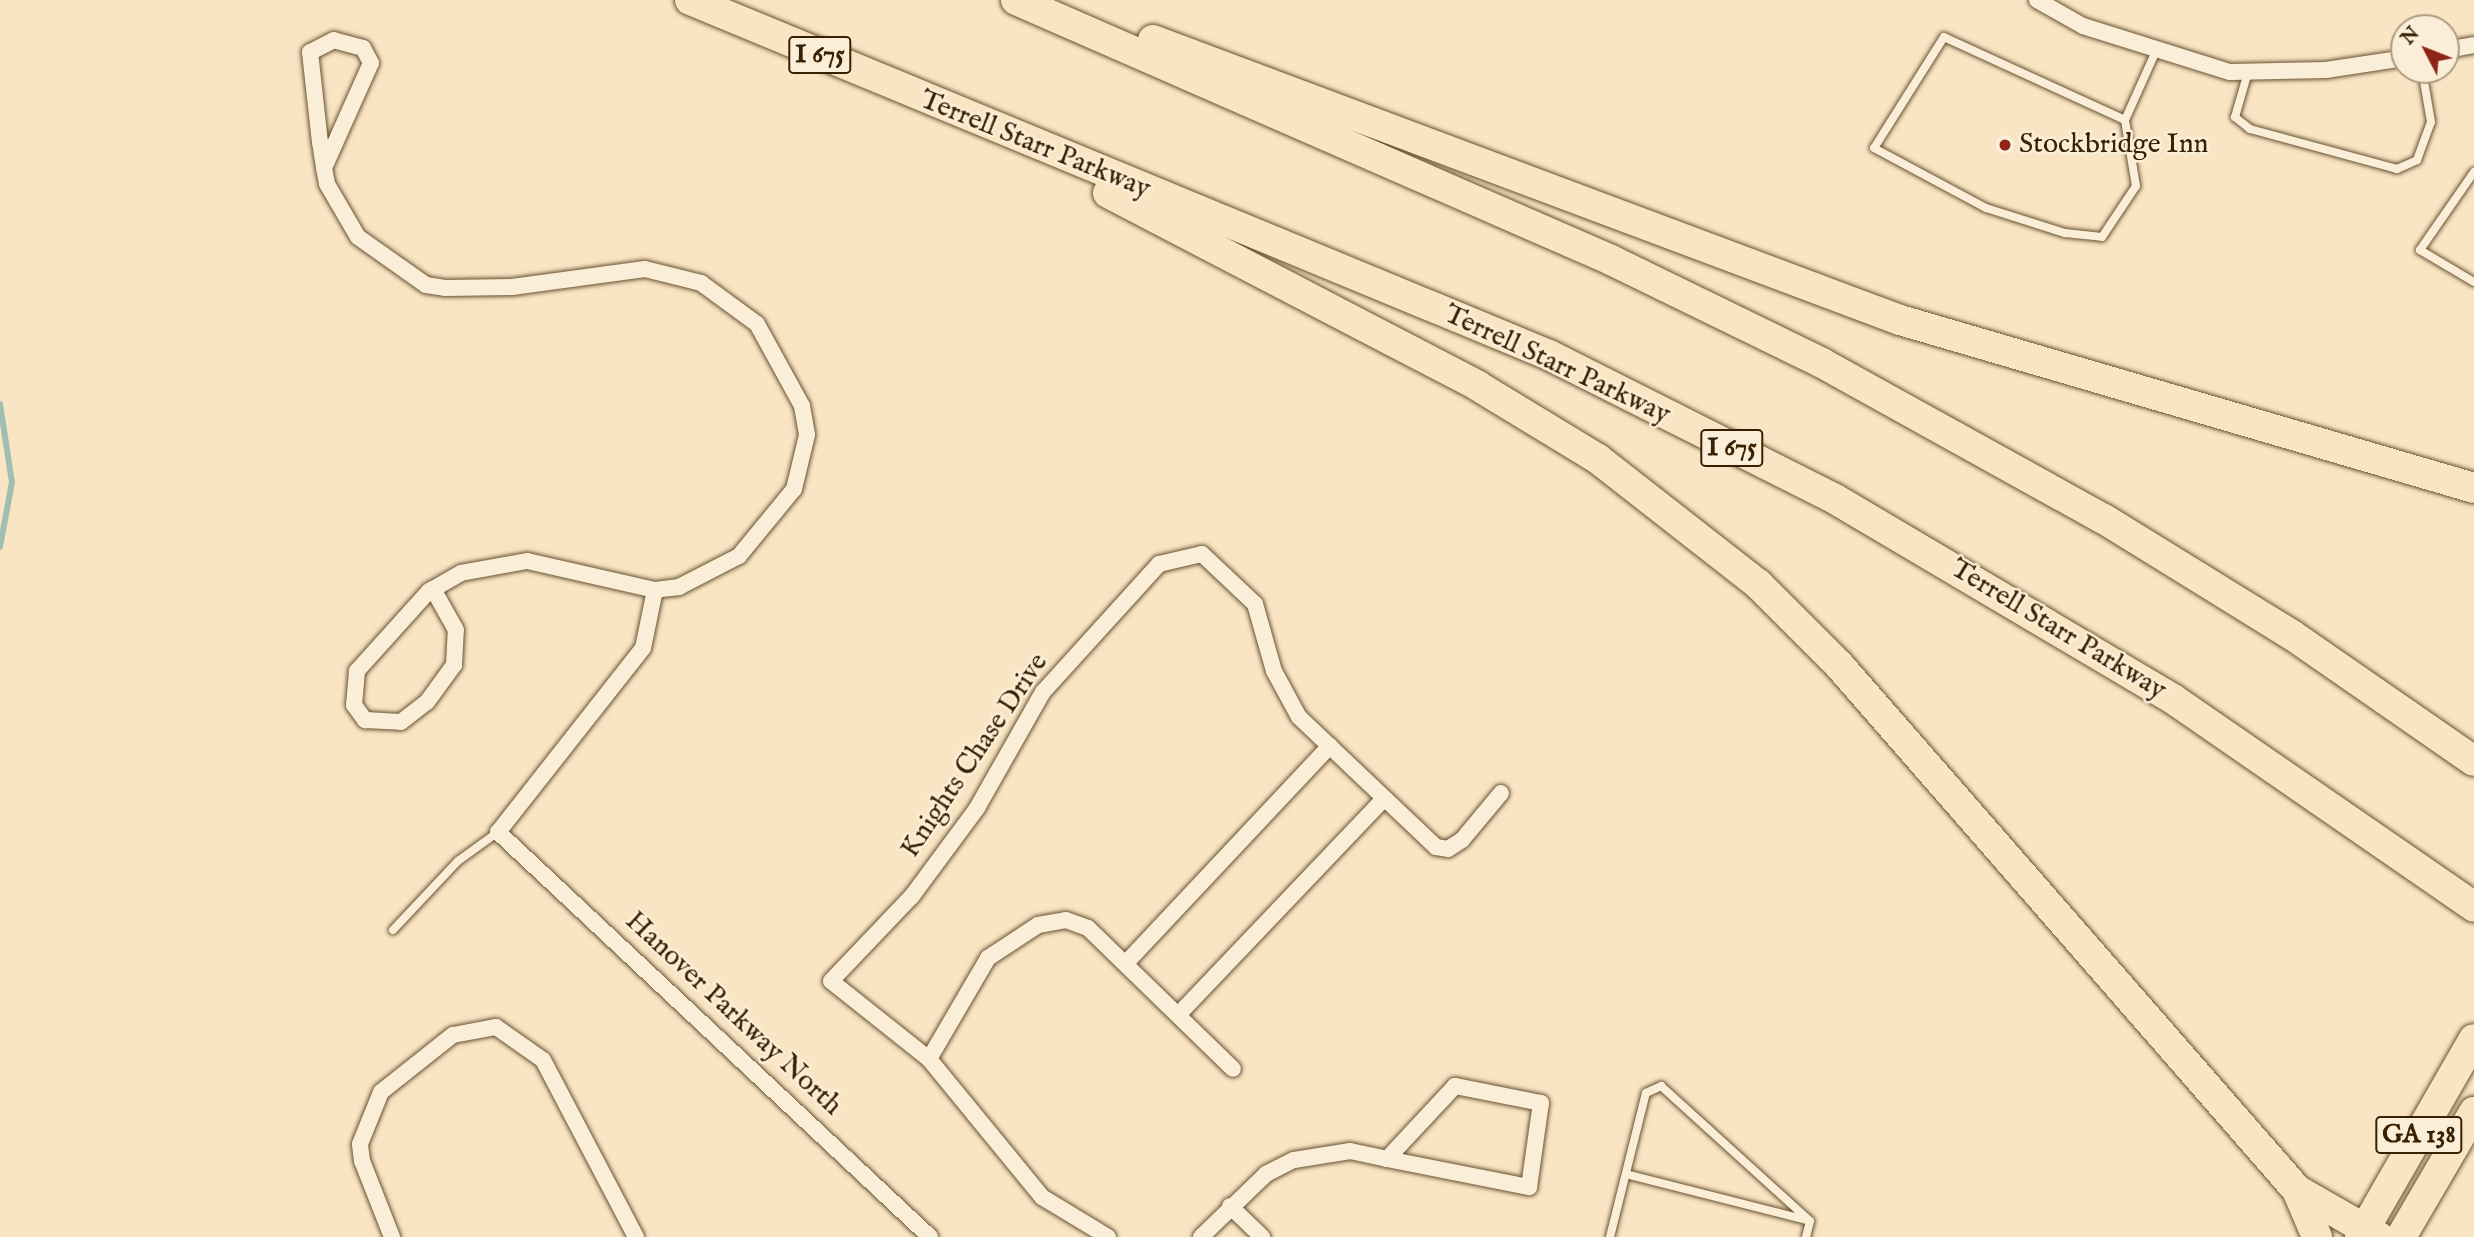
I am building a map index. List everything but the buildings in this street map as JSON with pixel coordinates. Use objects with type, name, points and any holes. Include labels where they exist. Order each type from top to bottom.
[{"type":"highway","name":"Terrell Starr Parkway","points":[[690,0],[950,110],[1549,355],[1835,499],[2173,699],[2465,900]]},
{"type":"highway","points":[[1016,0],[1587,249],[1822,362],[2104,519],[2292,635],[2474,761]]},
{"type":"highway","points":[[1031,0],[1272,81],[1583,205],[1899,320],[2474,488]]},
{"type":"highway","points":[[950,110],[1478,386],[1598,459],[1684,522],[1839,665],[2297,1190],[2368,1235]]},
{"type":"highway","name":"GA 138","points":[[2368,1235],[2474,1039]]},
{"type":"highway","name":"GA 138","points":[[2400,1237],[2474,1112]]},
{"type":"highway","points":[[2297,1190],[2317,1237]]},
{"type":"street","points":[[2049,3],[2156,51],[2248,72],[2390,59]]},
{"type":"street","points":[[324,168],[371,63],[363,48],[334,40],[310,52],[324,168],[358,237],[426,285],[501,288],[645,268],[701,283],[757,324],[802,406],[807,435],[794,489],[739,556],[679,587],[655,590],[527,561],[461,573],[433,589],[357,671],[354,705],[365,720],[401,722],[427,702],[454,665],[456,630],[433,589]]},
{"type":"street","name":"Knights Chase Drive","points":[[1108,1237],[1042,1197],[929,1059],[831,981],[912,896],[977,808],[1043,692],[1159,564],[1202,554],[1243,587],[1263,622],[1274,671],[1299,717],[1436,847],[1448,849],[1462,840],[1501,793]]},
{"type":"street","points":[[498,832],[643,648],[655,590]]},
{"type":"street","points":[[1126,963],[1330,746]]},
{"type":"street","points":[[1178,1015],[1384,799]]},
{"type":"street","name":"Hanover Parkway North","points":[[498,832],[930,1237]]},
{"type":"street","points":[[929,1059],[988,958],[1038,925],[1066,920],[1088,928],[1233,1069]]},
{"type":"street","points":[[392,1237],[362,1161],[360,1144],[381,1092],[453,1035],[496,1027],[543,1060],[636,1237]]},
{"type":"street","points":[[1201,1237],[1266,1174],[1294,1160],[1350,1151],[1529,1187],[1541,1103],[1455,1086],[1387,1158]]},
{"type":"street","points":[[1230,1206],[1262,1237]]},
{"type":"lane","points":[[2125,120],[1944,37],[1874,148],[1986,208],[2066,233],[2102,237],[2136,186],[2125,120],[2156,51]]},
{"type":"lane","points":[[2248,72],[2235,117],[2250,129],[2397,169],[2417,160],[2431,122],[2424,84]]},
{"type":"lane","points":[[2474,172],[2420,250],[2474,282]]},
{"type":"lane","points":[[393,930],[458,861],[498,832]]},
{"type":"lane","points":[[1613,1237],[1646,1093],[1661,1086],[1810,1221]]},
{"type":"lane","points":[[1626,1174],[1810,1221]]},
{"type":"lane","points":[[1806,1237],[1810,1221]]},
{"type":"waterway","points":[[0,404],[12,482],[0,547]]},
{"type":"place","name":"Stockbridge Inn","points":[[2005,145]]}]
